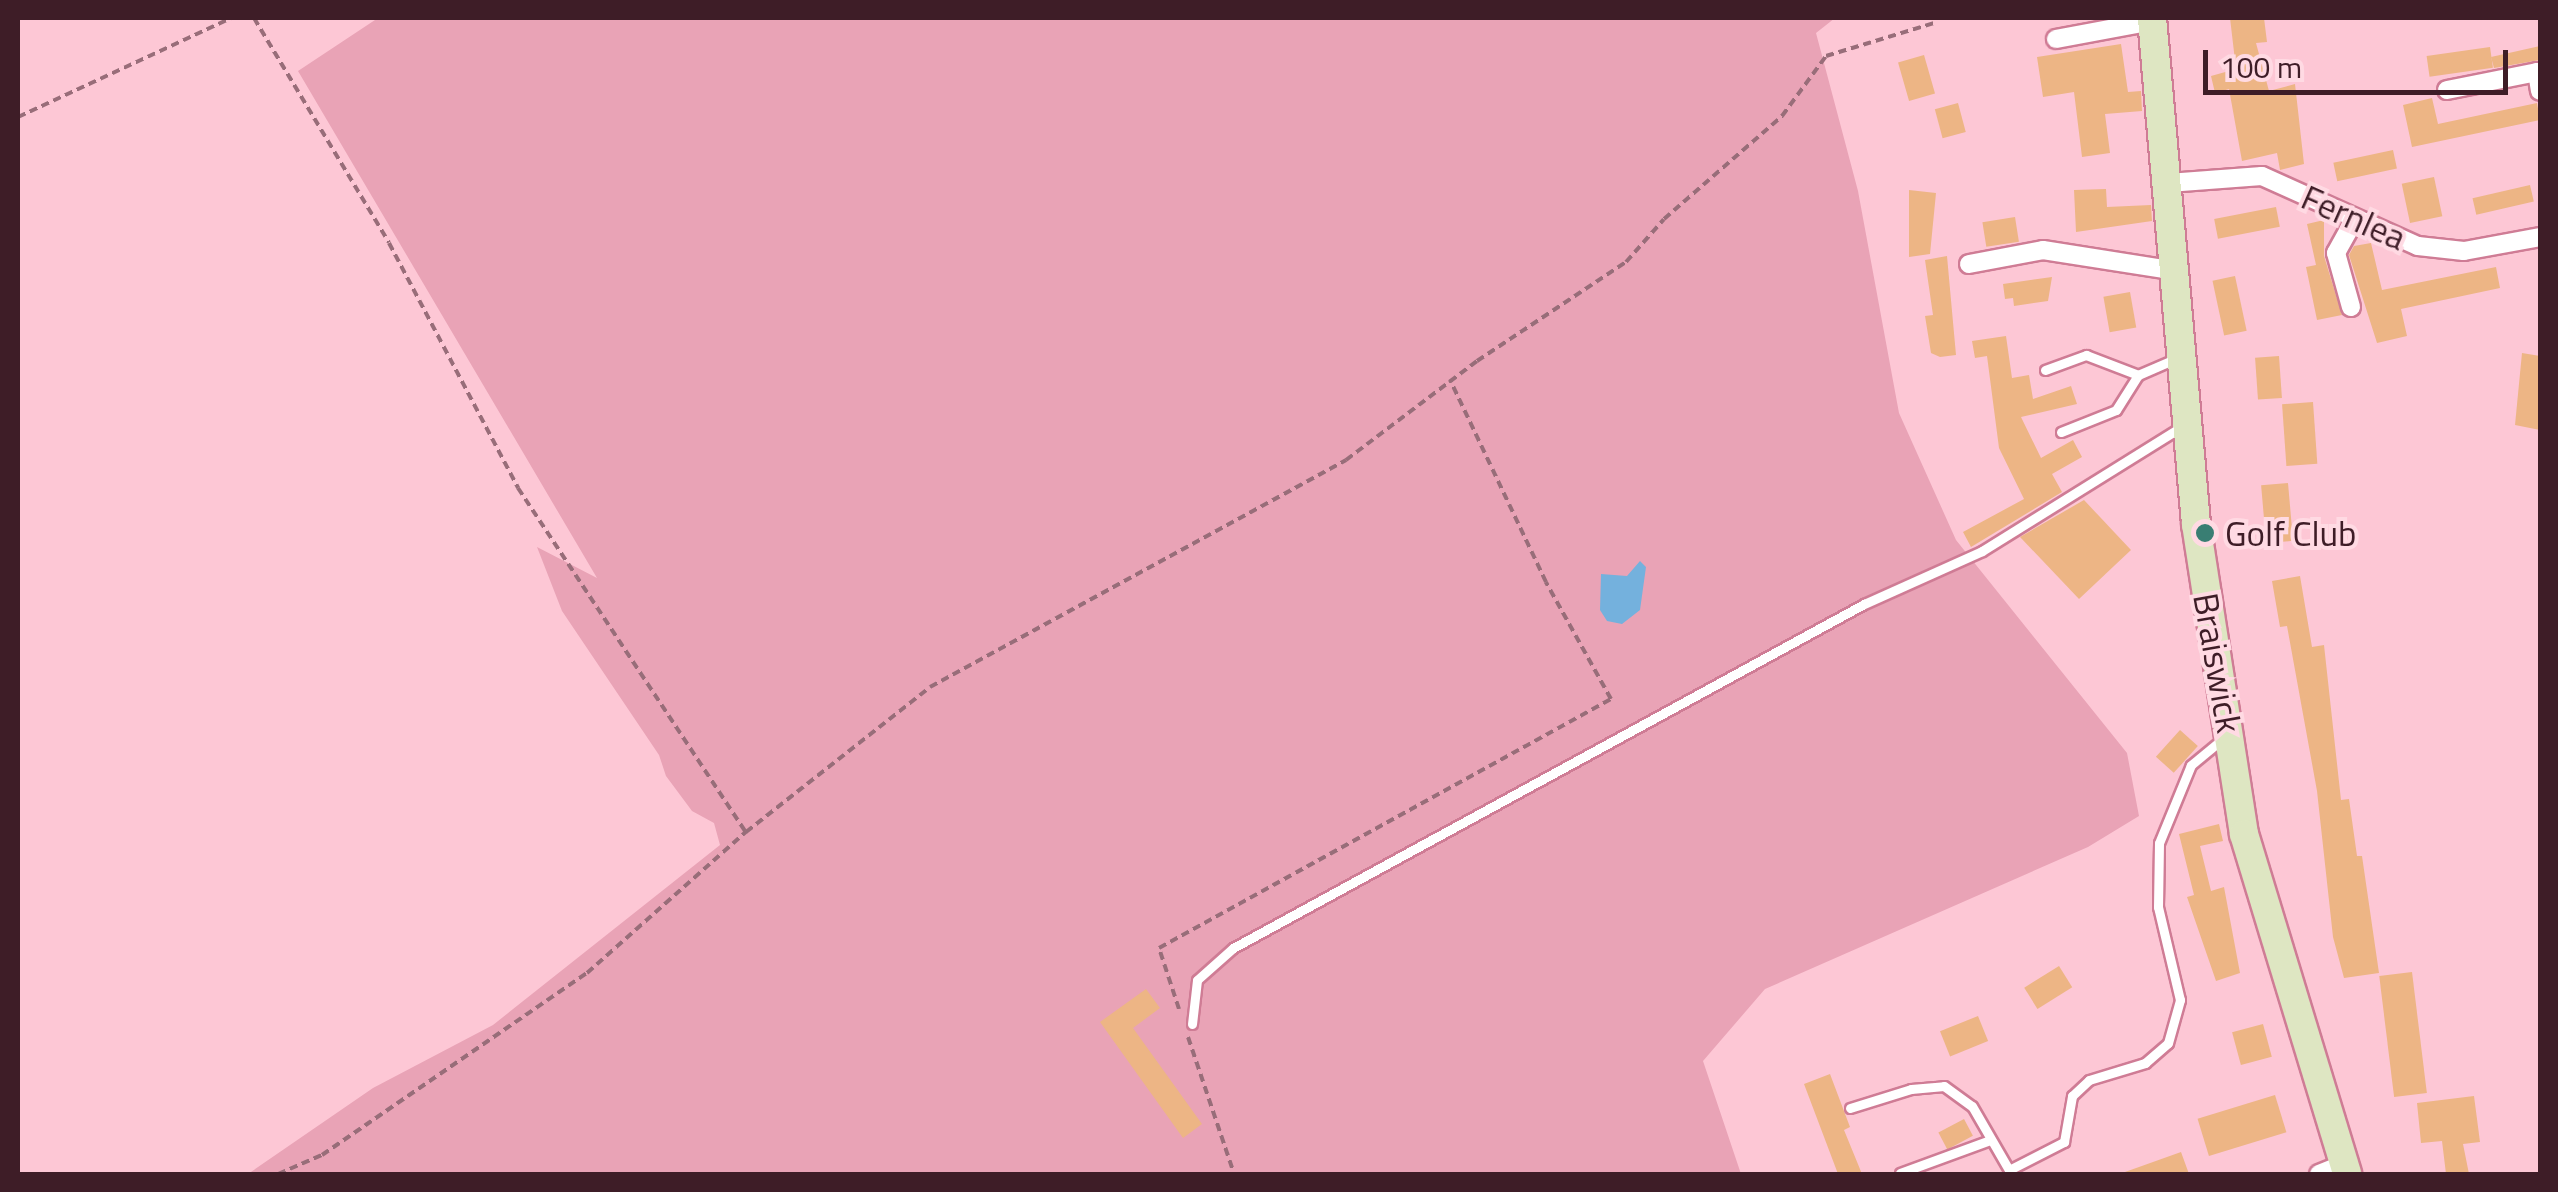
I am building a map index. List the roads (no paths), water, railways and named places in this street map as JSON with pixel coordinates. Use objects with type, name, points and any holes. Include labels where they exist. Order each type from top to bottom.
[{"type":"main road","name":"Braiswick","points":[[2152,19],[2177,271],[2196,524],[2244,834],[2337,1171]]},
{"type":"street","points":[[2056,39],[2152,19]]},
{"type":"street","points":[[2447,90],[2537,72],[2540,91]]},
{"type":"street","name":"Fernlea","points":[[2168,182],[2262,176],[2418,246],[2464,251],[2540,236]]},
{"type":"street","points":[[2352,307],[2336,254],[2355,219]]},
{"type":"street","points":[[1969,264],[2043,250],[2177,271]]},
{"type":"lane","points":[[2045,370],[2086,355],[2138,374]]},
{"type":"lane","points":[[2061,432],[2116,410],[2138,374],[2182,356]]},
{"type":"lane","points":[[1192,1024],[1198,980],[1232,948],[1864,604],[1982,551],[2188,424]]},
{"type":"lane","points":[[1850,1108],[1911,1088],[1944,1086],[1963,1096],[2009,1170],[2064,1142],[2072,1096],[2089,1080],[2145,1063],[2177,1028],[2180,1000],[2158,908],[2159,843],[2192,765],[2231,732]]},
{"type":"lane","points":[[1900,1174],[1990,1140]]},
{"type":"water","points":[[1640,561],[1646,567],[1640,610],[1622,624],[1607,621],[1600,610],[1601,574],[1627,576]]},
{"type":"place","name":"Golf Club","points":[[2205,533]]}]
